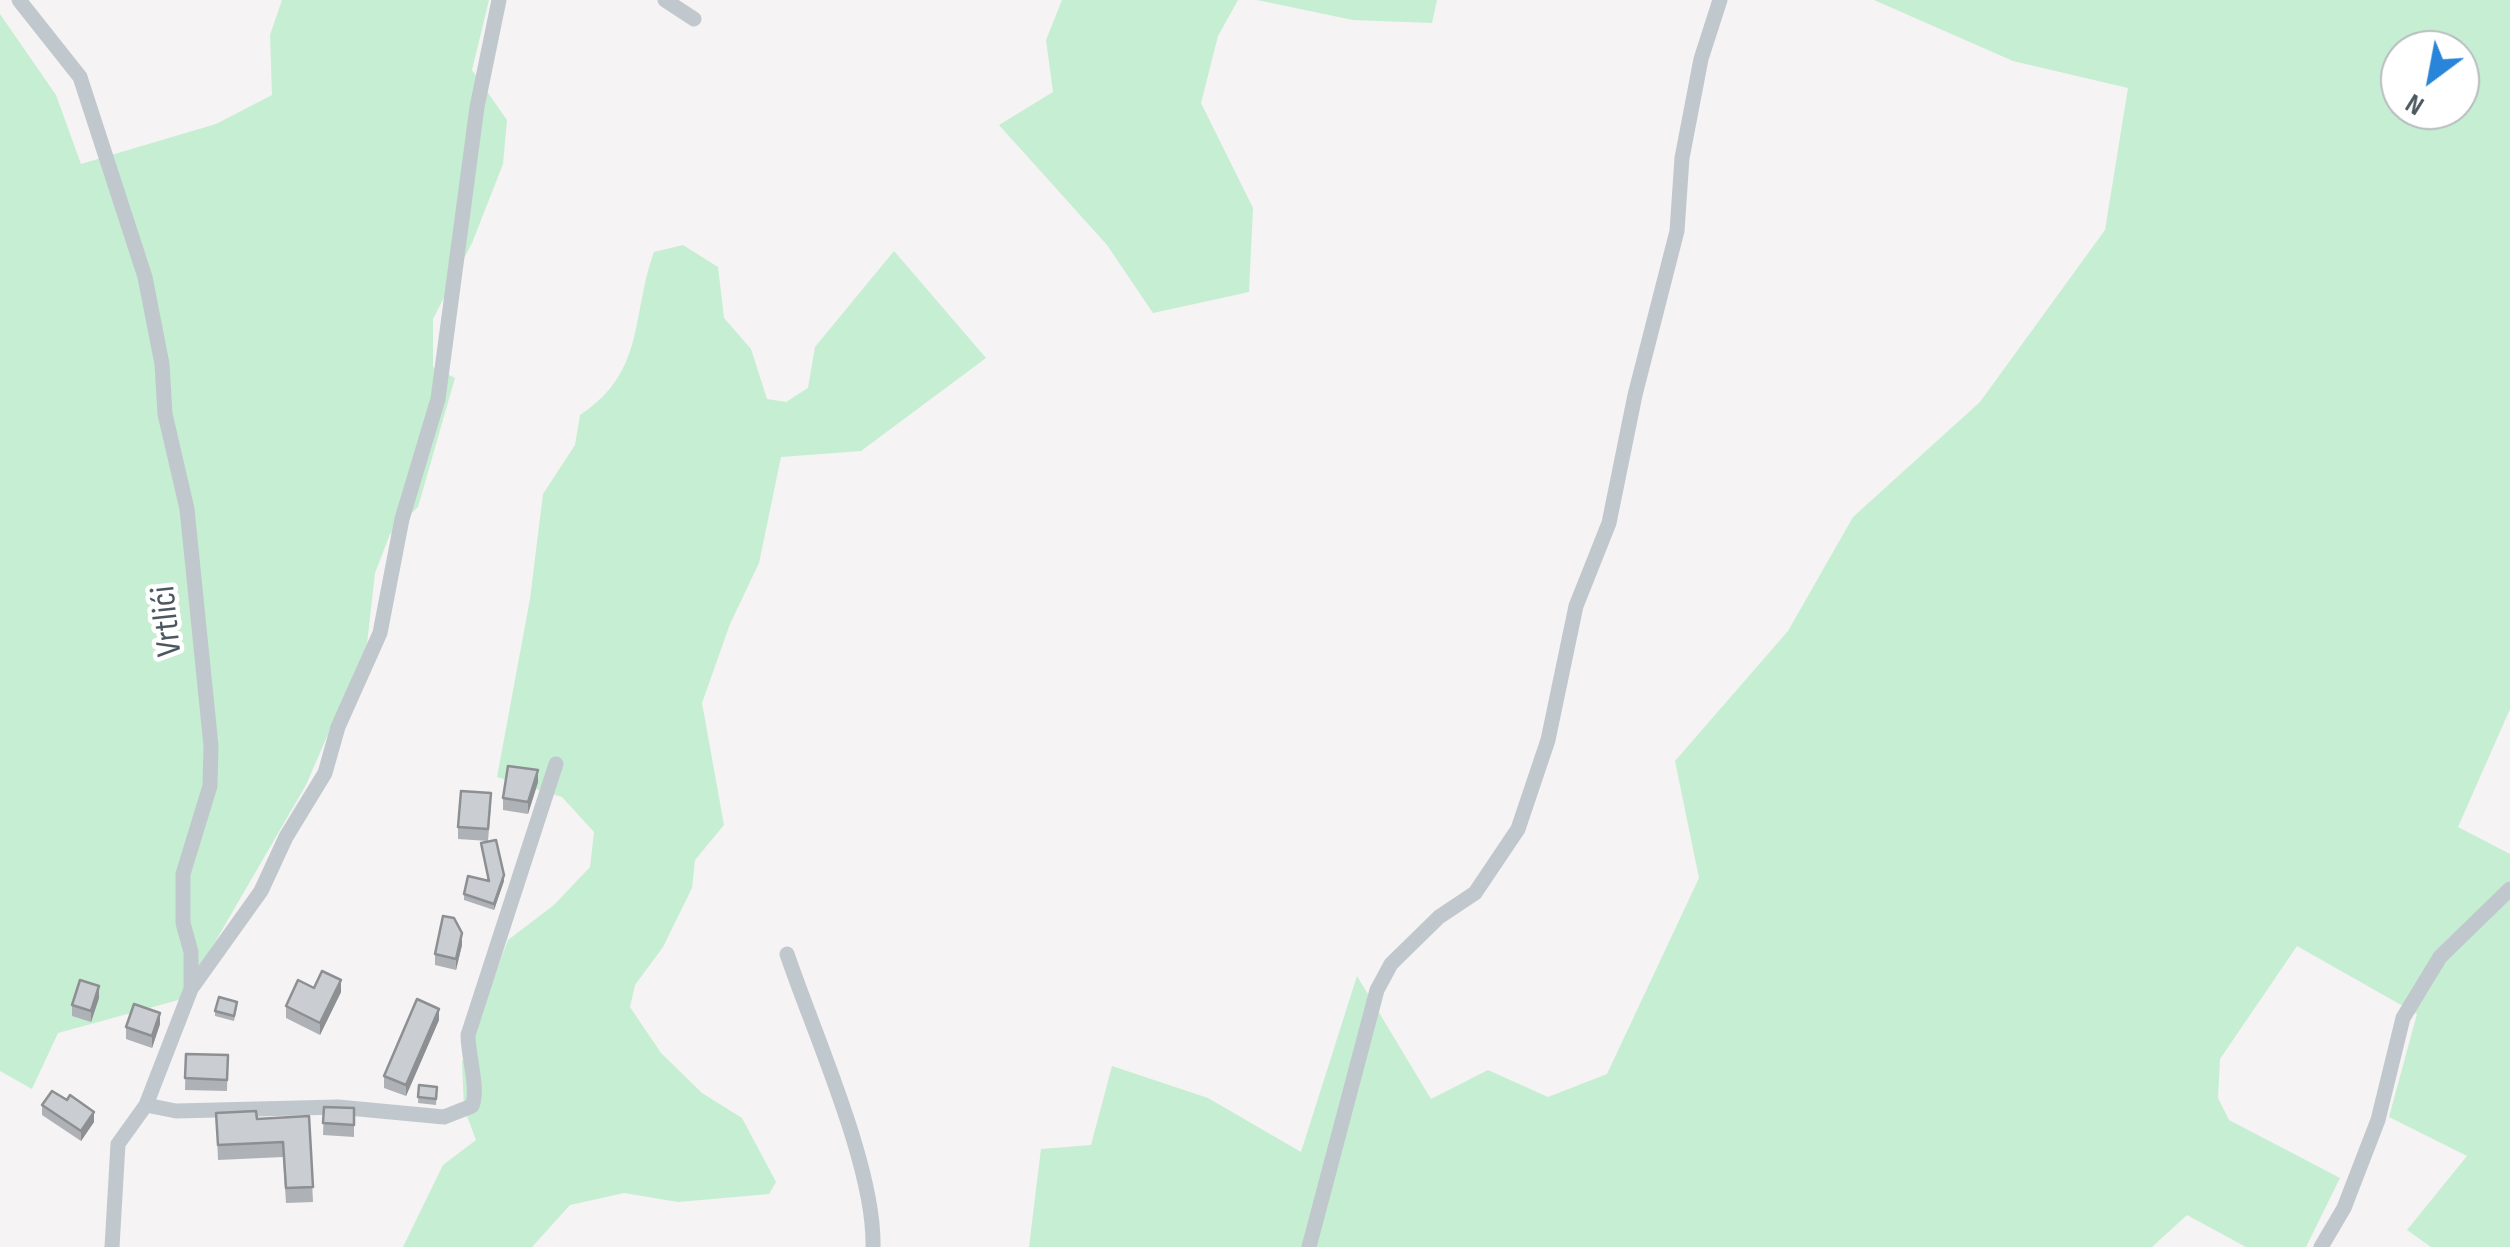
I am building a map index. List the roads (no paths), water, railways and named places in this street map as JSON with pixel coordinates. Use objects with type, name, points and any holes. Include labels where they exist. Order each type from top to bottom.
[{"type":"street","name":"Vrtlići","points":[[19,0],[80,76],[145,276],[162,364],[165,414],[186,509],[211,746],[210,786],[183,874],[183,923],[191,952],[191,989],[146,1104],[118,1144],[112,1247]]},
{"type":"street","points":[[191,989],[261,891],[286,836],[324,773],[338,727],[380,633],[402,518],[438,399],[477,107],[499,0]]},
{"type":"street","points":[[666,0],[694,19]]},
{"type":"street","points":[[1309,1247],[1377,990],[1403,953],[1439,918],[1475,894],[1518,828],[1548,740],[1571,624],[1609,523],[1635,395],[1678,232],[1682,158],[1702,59],[1720,0]]},
{"type":"street","points":[[146,1104],[176,1112],[338,1108],[444,1117],[472,1106],[476,1091],[468,1067],[468,1035],[556,764]]},
{"type":"street","points":[[2322,1247],[2344,1208],[2378,1120],[2404,1018],[2440,957],[2510,889]]},
{"type":"street","points":[[787,954],[864,1177],[874,1220],[873,1247]]}]
